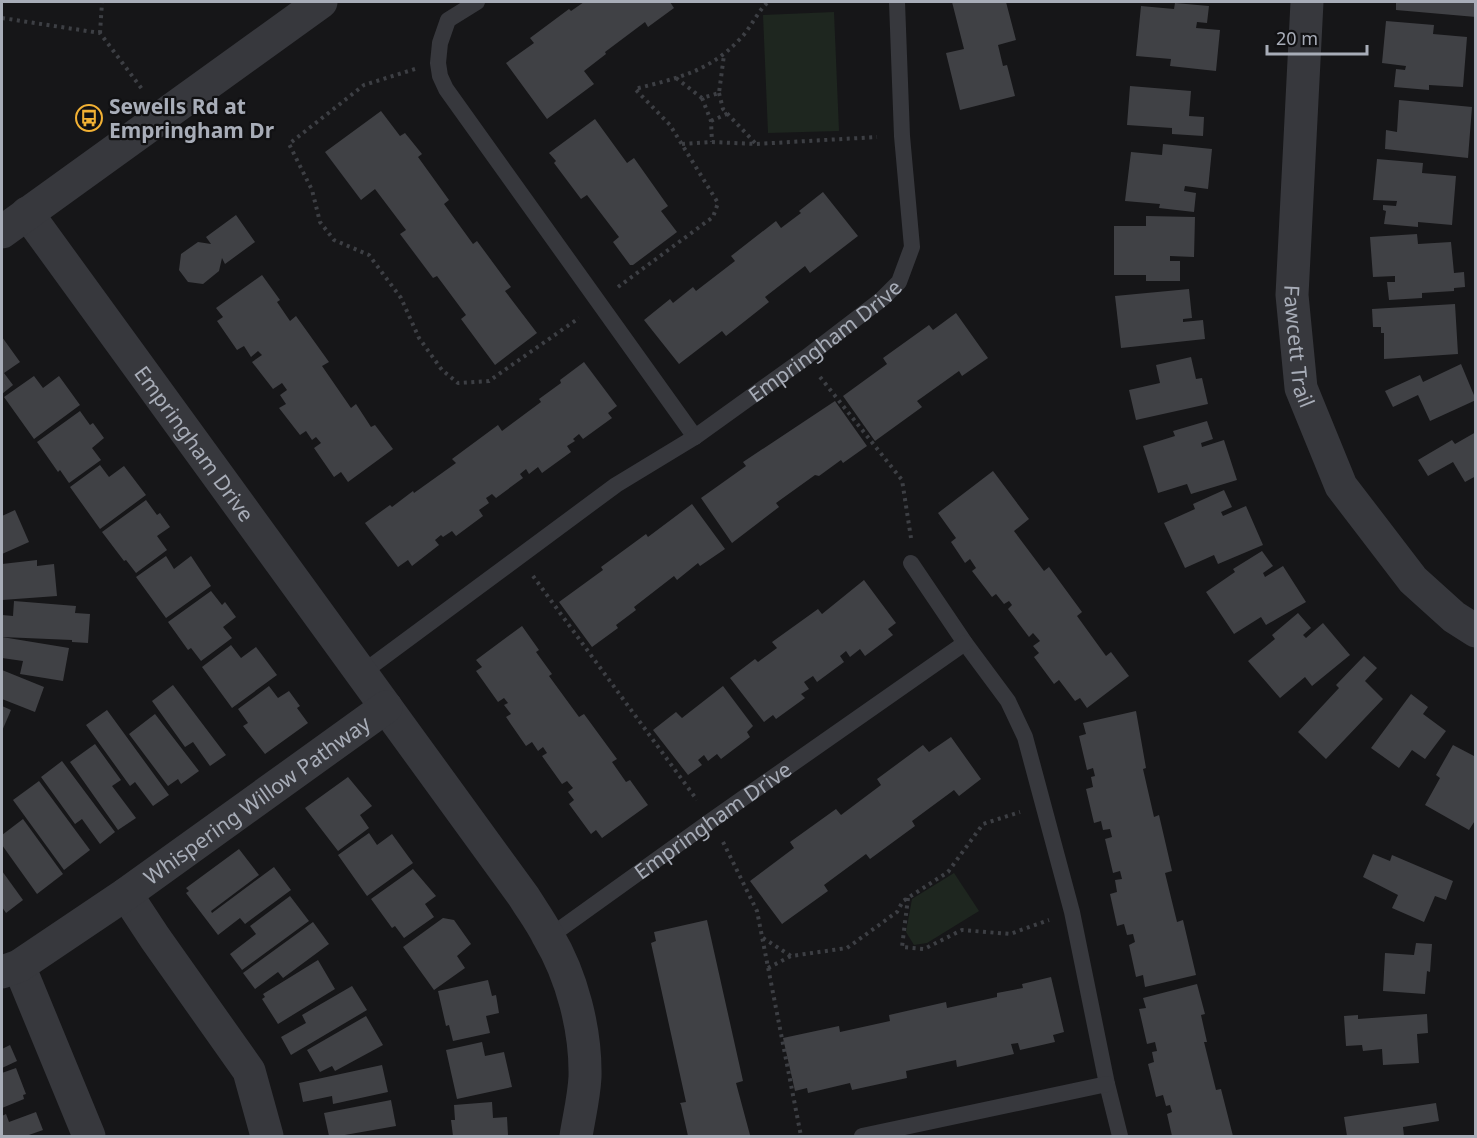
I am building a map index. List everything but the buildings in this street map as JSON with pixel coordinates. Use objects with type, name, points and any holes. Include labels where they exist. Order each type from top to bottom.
[{"type":"street","points":[[14,222],[321,2]]},
{"type":"street","name":"Fawcett Trail","points":[[1308,2],[1292,296],[1301,388],[1341,486],[1413,580],[1454,617],[1476,631]]},
{"type":"street","name":"Empringham Drive","points":[[14,222],[362,673],[524,897],[549,937],[564,969],[584,1045],[585,1079],[576,1137]]},
{"type":"street","name":"Whispering Willow Pathway","points":[[89,1137],[10,969],[126,894],[386,707]]},
{"type":"street","name":"Whispering Willow Pathway","points":[[126,894],[249,1071],[267,1137]]},
{"type":"lane","points":[[477,2],[448,20],[440,43],[439,69],[446,89],[695,436]]},
{"type":"lane","name":"Empringham Drive","points":[[362,673],[616,485],[695,436],[805,358],[882,299],[899,282],[912,247],[902,136],[897,2]]},
{"type":"lane","points":[[911,563],[965,643],[1008,701],[1025,737],[1072,912],[1120,1137]]},
{"type":"lane","name":"Empringham Drive","points":[[549,937],[965,643]]},
{"type":"lane","points":[[862,1137],[1107,1084]]},
{"type":"path","points":[[102,2],[100,33],[163,117]]},
{"type":"path","points":[[2,18],[100,33]]},
{"type":"path","points":[[724,54],[718,93],[723,109],[756,144]]},
{"type":"path","points":[[676,78],[702,98],[711,121],[712,142]]},
{"type":"path","points":[[702,98],[718,93]]},
{"type":"path","points":[[711,121],[729,113]]},
{"type":"path","points":[[682,144],[712,142],[756,144],[902,136]]},
{"type":"path","points":[[805,358],[902,480],[912,542],[911,563]]},
{"type":"path","points":[[519,557],[712,820],[757,911],[801,1137]]},
{"type":"path","points":[[768,968],[791,956],[847,948],[897,912],[903,901],[948,872],[983,824],[1044,804]]},
{"type":"path","points":[[908,898],[902,947],[924,949],[962,930],[1010,934],[1072,912]]},
{"type":"path","points":[[763,937],[791,956]]},
{"type":"shaded area","points":[[834,12],[839,131],[768,133],[763,15]]},
{"type":"shaded area","points":[[954,873],[979,911],[927,943],[914,945],[906,932],[912,899]]},
{"type":"place","name":"Sewells Rd at Empringham Dr","points":[[89,118]]}]
